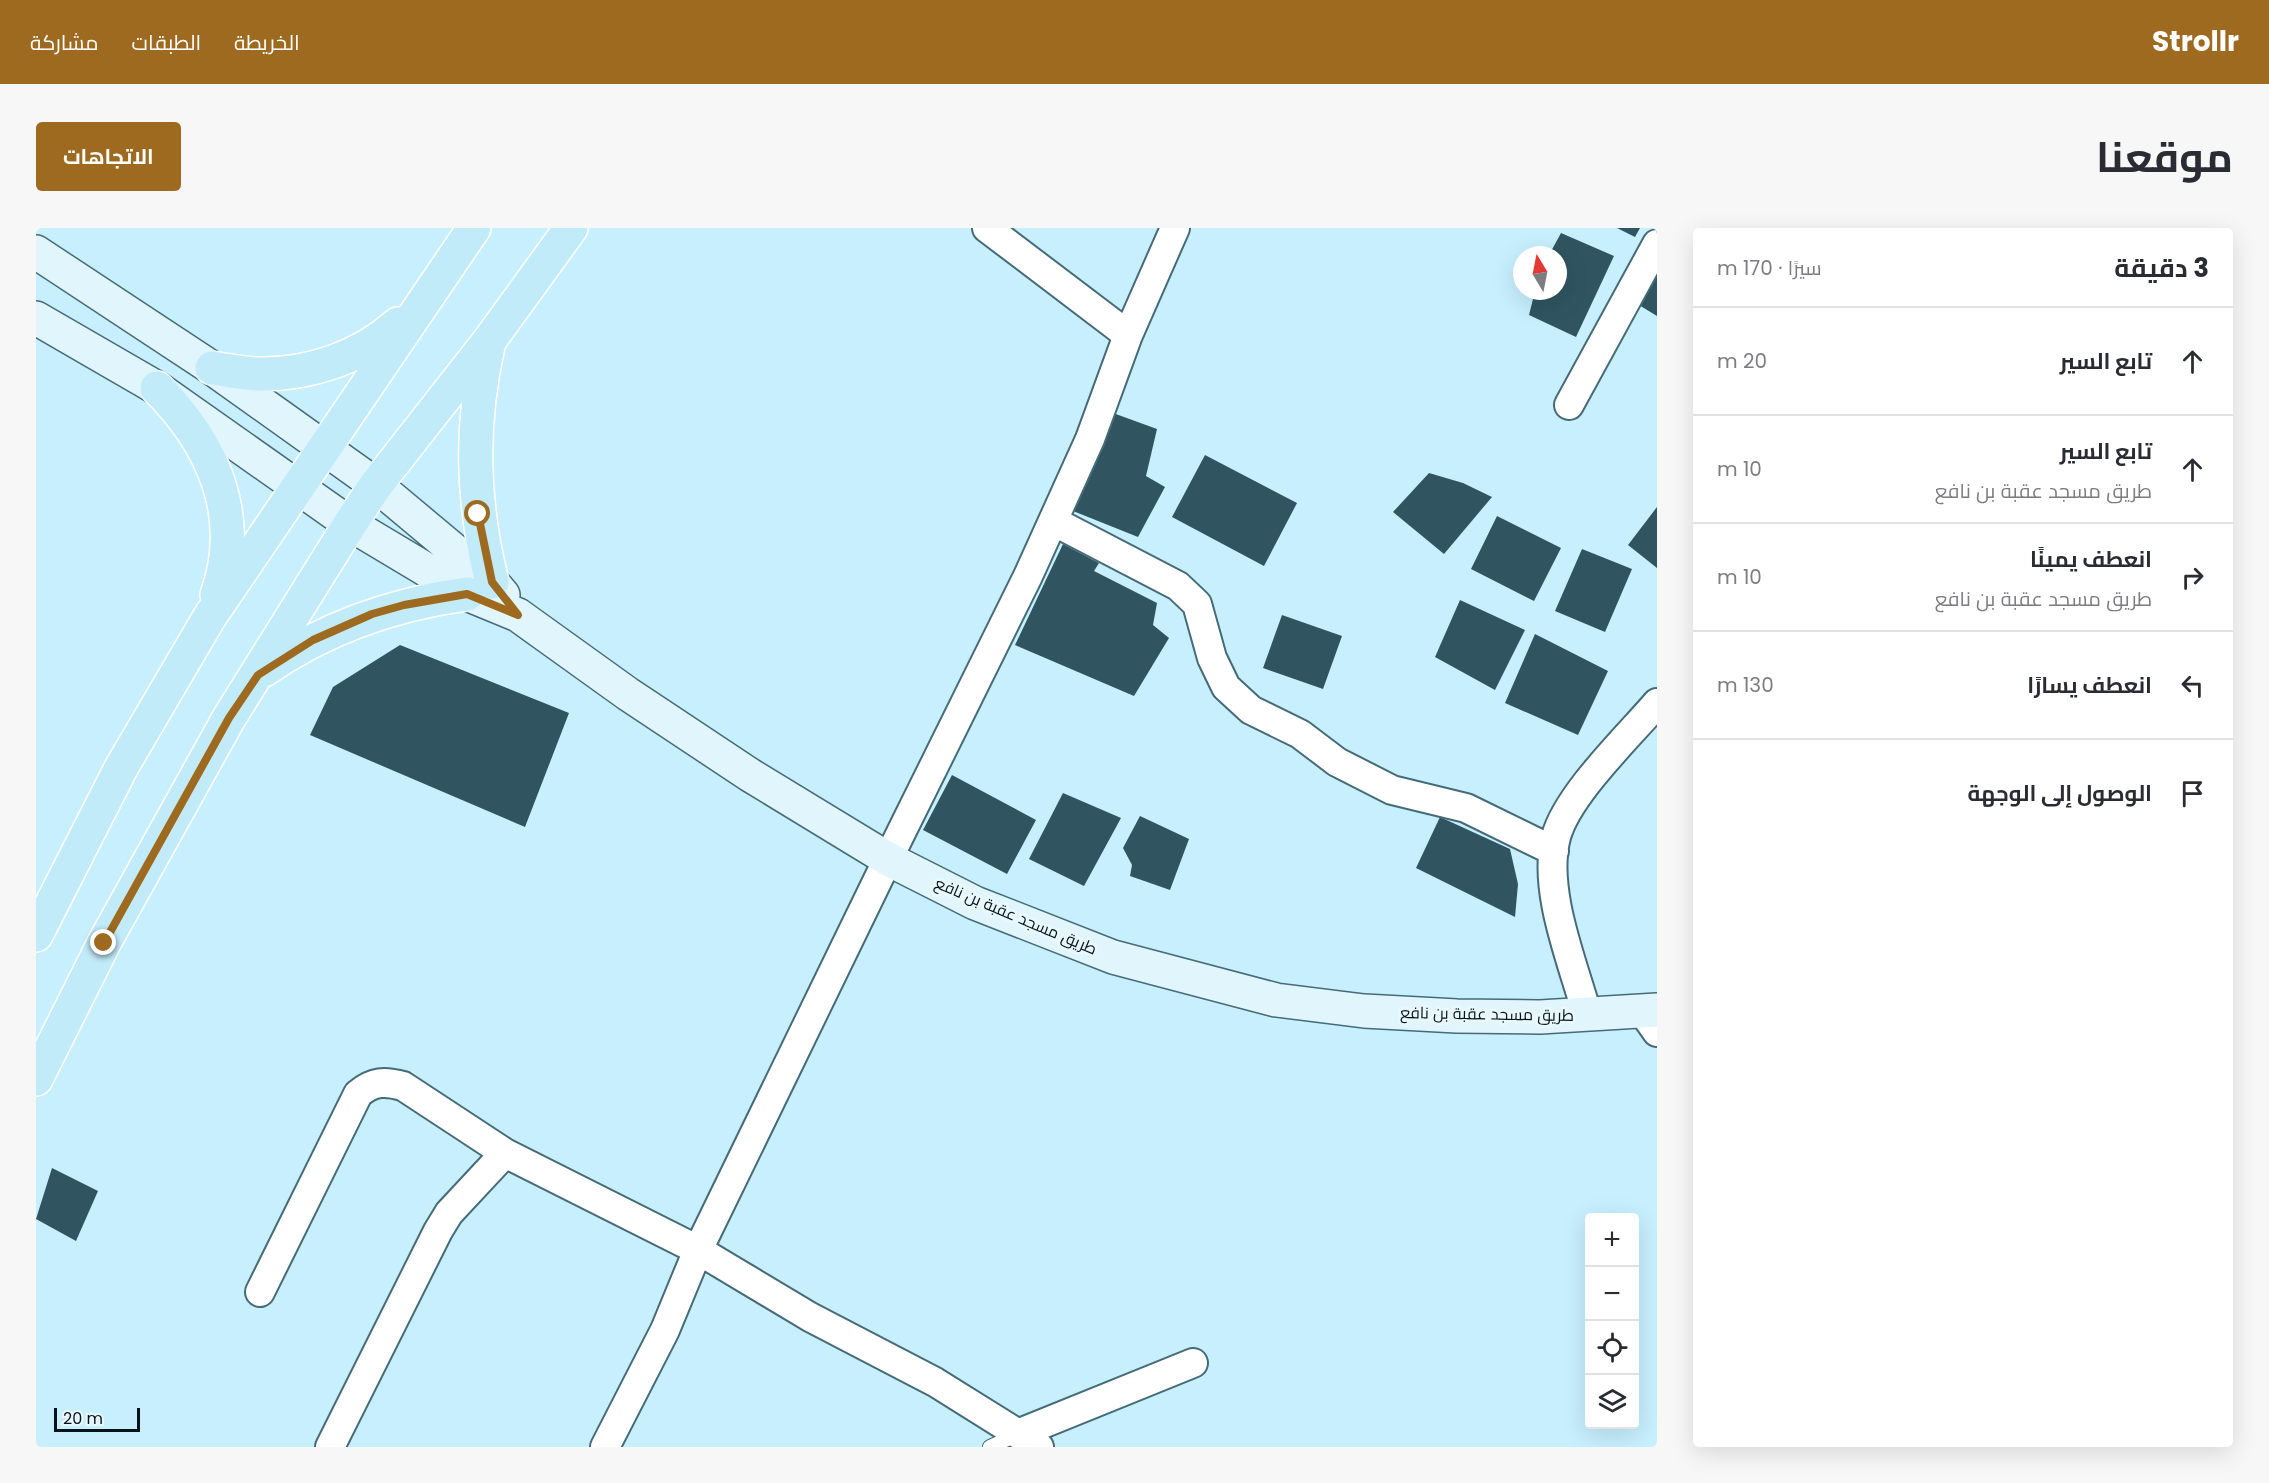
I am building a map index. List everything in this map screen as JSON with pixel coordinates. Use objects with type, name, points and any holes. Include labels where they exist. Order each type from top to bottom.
[{"type":"main road","points":[[36,935],[121,768],[209,618],[419,305],[474,228]]},
{"type":"main road","points":[[36,1079],[104,943],[229,718],[258,675],[350,524],[376,485],[489,341],[571,228]]},
{"type":"main road","points":[[212,368],[257,374],[303,371],[346,358],[385,335],[419,305]]},
{"type":"main road","points":[[258,675],[313,640],[372,614],[480,588],[474,444],[482,375],[489,341]]},
{"type":"main road","points":[[157,388],[189,423],[203,443],[217,477],[225,512],[227,548],[221,584],[209,618]]},
{"type":"street","points":[[987,228],[1128,335]]},
{"type":"street","points":[[605,1447],[665,1330],[698,1250],[1053,521],[1090,439],[1128,335],[1175,228]]},
{"type":"street","points":[[1569,405],[1657,244]]},
{"type":"street","name":"طريق مسجد عقبة بن نافع","points":[[36,252],[212,368],[376,485],[480,588]]},
{"type":"street","name":"طريق مسجد عقبة بن نافع","points":[[36,318],[157,388],[350,524],[480,588],[628,694],[722,757],[888,859],[975,903],[1058,937],[1193,980],[1276,1000],[1364,1011],[1457,1016],[1587,1014],[1652,1018]]},
{"type":"street","points":[[1053,521],[1178,586],[1189,594],[1197,604],[1212,658],[1226,687],[1251,710],[1299,734],[1337,762],[1392,790],[1466,808],[1554,851]]},
{"type":"street","points":[[1587,1014],[1556,903],[1554,851],[1556,836],[1574,799],[1657,703]]},
{"type":"street","points":[[260,1292],[358,1094],[366,1086],[379,1082],[403,1086],[505,1153],[698,1250],[810,1317],[935,1382],[1030,1440],[1193,1363]]},
{"type":"street","points":[[330,1447],[449,1213],[505,1153]]},
{"type":"lane","points":[[990,1447],[1030,1440]]},
{"type":"building","points":[[1617,228],[1640,228],[1635,237]]},
{"type":"building","points":[[1561,233],[1614,256],[1576,337],[1529,315],[1533,300],[1567,300],[1567,246],[1554,246]]},
{"type":"building","points":[[1657,262],[1657,316],[1634,302]]},
{"type":"building","points":[[1113,413],[1157,429],[1146,476],[1165,487],[1138,537],[1073,511]]},
{"type":"building","points":[[1205,455],[1297,503],[1264,566],[1172,517]]},
{"type":"building","points":[[1429,473],[1463,483],[1492,497],[1444,554],[1393,512]]},
{"type":"building","points":[[1657,507],[1657,568],[1628,545]]},
{"type":"building","points":[[1497,516],[1561,548],[1534,601],[1471,569]]},
{"type":"building","points":[[1063,544],[1099,563],[1094,571],[1157,603],[1153,625],[1169,638],[1134,696],[1015,645]]},
{"type":"building","points":[[1582,549],[1632,569],[1605,632],[1555,611]]},
{"type":"building","points":[[1460,600],[1525,630],[1495,690],[1435,657]]},
{"type":"building","points":[[1282,615],[1342,636],[1323,689],[1263,668]]},
{"type":"building","points":[[1535,634],[1608,671],[1578,735],[1505,703]]},
{"type":"building","points":[[400,645],[569,713],[525,827],[310,735],[333,687]]},
{"type":"building","points":[[952,775],[1036,820],[1007,874],[923,830]]},
{"type":"building","points":[[1063,793],[1121,818],[1084,886],[1029,859]]},
{"type":"building","points":[[1140,816],[1189,839],[1170,890],[1130,876],[1132,865],[1123,848]]},
{"type":"building","points":[[1440,817],[1510,849],[1518,884],[1515,917],[1416,868]]},
{"type":"building","points":[[52,1168],[98,1191],[76,1241],[36,1219]]},
{"type":"route","points":[[104,943],[229,718],[258,675],[285,656],[342,626],[404,605],[467,594],[518,615],[492,582],[478,514]]}]
